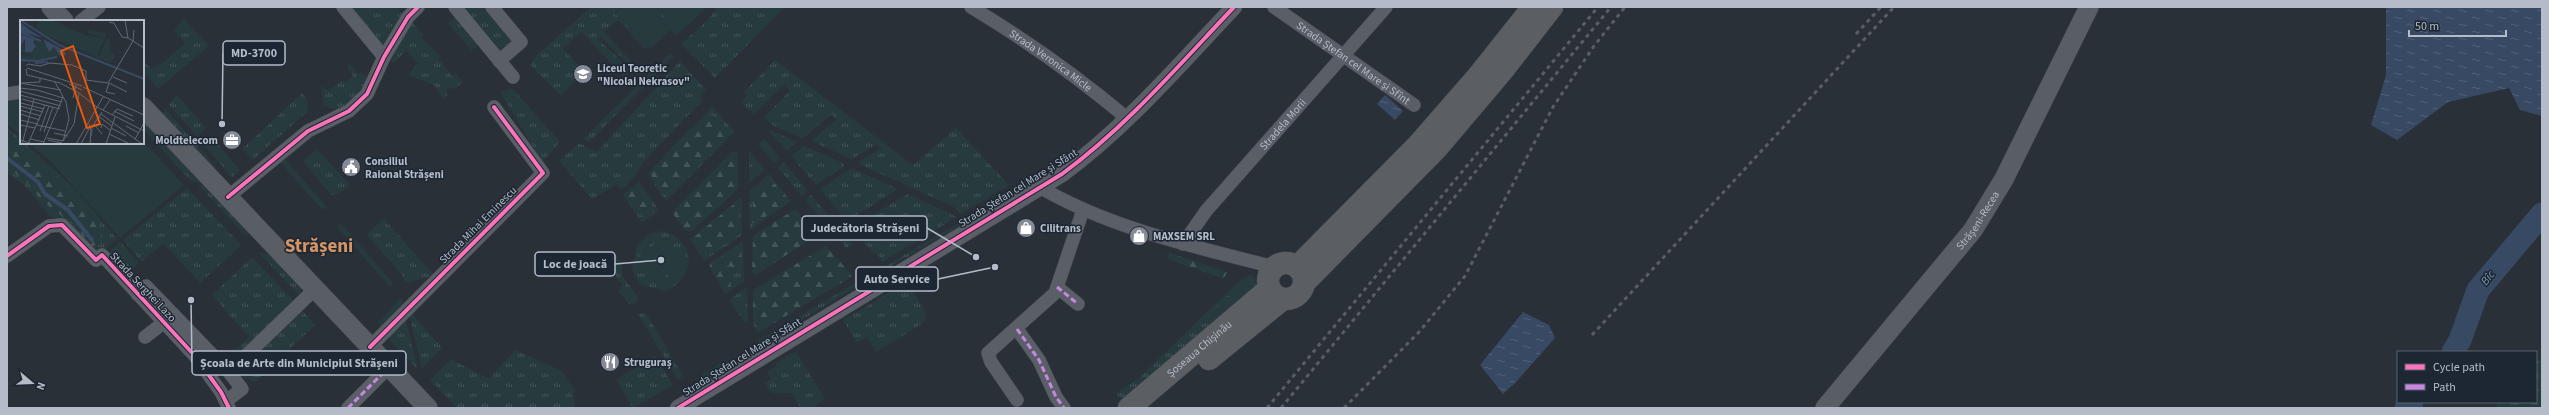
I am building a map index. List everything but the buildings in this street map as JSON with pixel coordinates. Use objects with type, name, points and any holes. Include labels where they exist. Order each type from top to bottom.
[{"type":"highway","points":[[1301,275],[1286,263],[1274,267],[1268,277],[1276,294],[1289,299],[1299,294],[1301,275],[1479,75],[1533,7]]},
{"type":"highway","points":[[1301,275],[1338,249],[1437,148],[1503,70],[1552,7]]},
{"type":"highway","points":[[1150,408],[1276,294]]},
{"type":"highway","name":"Șoseaua Chișinău","points":[[1130,408],[1276,294]]},
{"type":"main road","points":[[51,7],[63,20]]},
{"type":"main road","name":"Strășeni-Recea","points":[[1825,408],[1973,230],[2004,179],[2089,7]]},
{"type":"main road","points":[[144,108],[428,408]]},
{"type":"street","points":[[82,20],[99,7]]},
{"type":"street","points":[[343,7],[384,57]]},
{"type":"street","points":[[228,197],[308,130],[349,112],[367,94],[384,57],[408,17],[418,7]]},
{"type":"street","points":[[455,7],[513,77]]},
{"type":"street","points":[[492,7],[521,42],[500,61]]},
{"type":"street","name":"Strada Veronica Micle","points":[[971,7],[1008,29],[1080,79],[1128,118]]},
{"type":"street","name":"Strada Ștefan cel Mare și Sfânt","points":[[678,408],[1038,186],[1062,174],[1090,153],[1128,118],[1234,7]]},
{"type":"street","name":"Strada Ștefan cel Mare și Sfînt","points":[[1274,7],[1414,105]]},
{"type":"street","name":"Stradela Morii","points":[[1183,244],[1206,211],[1386,7]]},
{"type":"street","name":"Strada Mihai Eminescu","points":[[370,347],[543,173],[494,107]]},
{"type":"street","points":[[1038,186],[1083,210],[1183,244],[1274,267]]},
{"type":"street","points":[[1017,400],[991,362],[988,353],[1050,300],[1057,287],[1083,210]]},
{"type":"street","name":"Strada Serghei Lazo","points":[[7,256],[43,230],[58,224],[67,230],[137,294],[195,356],[227,405]]},
{"type":"street","points":[[137,294],[146,286],[229,372],[242,389],[227,405]]},
{"type":"street","points":[[1057,287],[1078,304]]},
{"type":"street","points":[[229,372],[315,289]]},
{"type":"street","points":[[145,337],[163,322]]},
{"type":"street","points":[[1017,329],[1039,360],[1056,397],[1064,408]]},
{"type":"street","points":[[348,408],[389,367]]},
{"type":"green space","points":[[346,7],[397,7],[402,14],[398,25],[383,50]]},
{"type":"green space","points":[[462,7],[486,7],[515,40],[498,53]]},
{"type":"green space","points":[[591,7],[621,7],[615,13],[648,47],[645,49],[618,20],[604,32],[631,61],[628,64],[601,37],[598,39],[630,69],[623,76],[581,32],[563,49],[584,71],[561,96],[530,65],[538,54]]},
{"type":"green space","points":[[621,7],[648,7],[670,30],[650,49],[615,13]]},
{"type":"green space","points":[[648,7],[656,7],[679,33],[675,35]]},
{"type":"green space","points":[[656,7],[702,7],[704,10],[679,33]]},
{"type":"green space","points":[[717,7],[785,7],[715,78],[681,44],[709,19]]},
{"type":"green space","points":[[456,16],[480,43],[470,52],[468,46],[448,23]]},
{"type":"green space","points":[[184,19],[209,46],[158,89],[144,73],[144,60],[147,65],[152,68],[164,62],[185,43],[174,30]]},
{"type":"green space","points":[[412,22],[423,35],[421,37],[441,57],[439,59],[452,76],[456,74],[463,82],[453,90],[450,87],[445,91],[448,94],[443,99],[434,85],[408,75],[418,63],[406,51],[394,63],[390,60]]},
{"type":"green space","points":[[671,53],[674,56],[589,142],[583,139]]},
{"type":"green space","points":[[775,60],[913,165],[956,128],[1009,185],[961,214],[954,207],[859,164],[860,161],[881,148],[877,144],[852,159],[811,141],[836,120],[832,114],[803,138],[772,125],[764,117],[790,91],[785,84],[754,114],[741,103],[747,95],[744,92]]},
{"type":"green space","points":[[680,61],[706,90],[700,96],[703,100],[644,161],[635,176],[621,190],[617,184],[592,199],[559,161],[579,143],[597,152]]},
{"type":"green space","points":[[350,64],[358,74],[361,72],[369,79],[343,112],[324,106],[321,85],[328,91],[341,80],[344,83],[353,76],[347,67]]},
{"type":"green space","points":[[512,88],[560,142],[542,162],[500,92]]},
{"type":"green space","points":[[302,93],[307,99],[308,111],[253,160],[242,149]]},
{"type":"green space","points":[[177,95],[206,128],[197,136],[168,104]]},
{"type":"green space","points":[[20,97],[20,135],[7,124],[7,99]]},
{"type":"green space","points":[[712,107],[735,131],[666,201],[648,174]]},
{"type":"green space","points":[[165,108],[217,168],[215,170],[163,115]]},
{"type":"green space","points":[[711,115],[719,119],[729,132],[674,193],[667,197],[661,192],[651,175],[662,159],[687,132]]},
{"type":"green space","points":[[144,120],[202,182],[198,183],[190,180],[144,130]]},
{"type":"green space","points":[[7,127],[20,139],[20,144],[26,144],[76,190],[117,239],[106,249],[97,252],[61,221],[51,217],[25,186],[7,173]]},
{"type":"green space","points":[[770,130],[797,142],[787,151],[769,132]]},
{"type":"green space","points":[[7,132],[22,148],[21,155],[30,157],[40,162],[63,181],[84,203],[100,227],[102,236],[100,245],[91,246],[74,225],[43,202],[28,184],[7,166]]},
{"type":"green space","points":[[211,136],[240,170],[232,177],[202,143]]},
{"type":"green space","points":[[764,139],[780,158],[774,163],[758,144]]},
{"type":"green space","points":[[144,142],[184,185],[120,238],[53,164],[30,144],[144,144]]},
{"type":"green space","points":[[804,146],[843,163],[844,166],[816,185],[791,156]]},
{"type":"green space","points":[[317,149],[350,185],[339,194],[331,195],[303,161]]},
{"type":"green space","points":[[736,151],[738,154],[738,189],[691,232],[685,230],[673,214],[675,209],[732,152]]},
{"type":"green space","points":[[749,151],[765,169],[749,183]]},
{"type":"green space","points":[[284,158],[327,207],[321,209],[280,162]]},
{"type":"green space","points":[[784,162],[808,191],[802,196],[778,168]]},
{"type":"green space","points":[[852,168],[898,189],[847,221],[820,189]]},
{"type":"green space","points":[[769,174],[791,201],[750,230],[749,191]]},
{"type":"green space","points":[[769,177],[788,201],[756,223],[751,223],[753,205],[751,192]]},
{"type":"green space","points":[[639,182],[659,210],[642,223],[623,195]]},
{"type":"green space","points":[[202,185],[248,232],[246,236],[199,186]]},
{"type":"green space","points":[[639,187],[656,211],[646,217],[637,214],[626,199],[626,195]]},
{"type":"green space","points":[[187,188],[241,245],[200,283],[163,243],[142,262],[123,240]]},
{"type":"green space","points":[[908,194],[957,217],[882,262],[877,253],[874,254],[853,230],[854,226]]},
{"type":"green space","points":[[811,195],[853,244],[847,249],[805,200]]},
{"type":"green space","points":[[740,198],[742,199],[742,235],[704,261],[690,239]]},
{"type":"green space","points":[[739,203],[740,234],[709,255],[703,256],[693,242],[693,238],[734,204]]},
{"type":"green space","points":[[795,209],[817,235],[756,275],[752,273],[753,236]]},
{"type":"green space","points":[[384,219],[433,274],[433,276],[405,283],[403,276],[368,236],[368,233]]},
{"type":"green space","points":[[340,222],[393,283],[392,286],[389,286],[337,227]]},
{"type":"green space","points":[[959,223],[961,225],[880,273],[878,270]]},
{"type":"green space","points":[[664,231],[675,236],[683,243],[689,260],[683,277],[667,291],[640,285],[632,270],[637,246],[650,233]]},
{"type":"green space","points":[[665,238],[682,265],[657,282],[639,255]]},
{"type":"green space","points":[[743,241],[744,282],[725,294],[708,264]]},
{"type":"green space","points":[[120,242],[139,263],[126,276],[107,254]]},
{"type":"green space","points":[[741,245],[742,265],[738,268],[726,266],[723,271],[731,283],[730,288],[726,291],[722,288],[710,268],[710,264]]},
{"type":"green space","points":[[826,246],[850,273],[851,277],[759,332],[756,331],[753,320],[753,290]]},
{"type":"green space","points":[[259,253],[270,255],[301,286],[300,296]]},
{"type":"green space","points":[[1170,253],[1227,272],[1224,279],[1167,259]]},
{"type":"green space","points":[[615,254],[622,265],[622,275],[639,299],[634,304],[629,304],[618,291],[622,285],[607,263]]},
{"type":"green space","points":[[252,257],[295,302],[234,360],[230,360],[228,357],[249,337],[212,295]]},
{"type":"green space","points":[[1251,274],[1255,278],[1256,287],[1124,399],[1116,395],[1119,391],[1138,379],[1237,283]]},
{"type":"green space","points":[[1249,279],[1253,281],[1254,287],[1213,323],[1209,316],[1221,302]]},
{"type":"green space","points":[[860,280],[866,281],[762,344],[758,341]]},
{"type":"green space","points":[[907,282],[926,312],[925,320],[920,325],[876,352],[867,337],[857,343],[843,320]]},
{"type":"green space","points":[[745,288],[747,289],[748,322],[745,323],[729,300]]},
{"type":"green space","points":[[401,298],[404,308],[380,329],[379,321]]},
{"type":"green space","points":[[302,310],[315,325],[255,382],[241,376],[239,370]]},
{"type":"green space","points":[[411,312],[442,348],[422,368],[409,314]]},
{"type":"green space","points":[[646,313],[683,376],[678,380],[638,314]]},
{"type":"green space","points":[[405,317],[418,370],[385,335]]},
{"type":"green space","points":[[515,350],[562,371],[575,391],[572,394],[575,399],[574,408],[457,408],[430,380],[451,359],[489,379]]},
{"type":"green space","points":[[796,352],[825,399],[812,408],[801,408],[791,393],[771,393],[764,383],[771,379],[767,372],[777,366],[775,363]]},
{"type":"green space","points":[[655,356],[673,385],[633,408],[616,380]]},
{"type":"green space","points":[[2542,357],[2542,408],[2495,408],[2499,403],[2537,403],[2537,362]]},
{"type":"green space","points":[[723,362],[728,367],[705,380],[701,375]]},
{"type":"water","points":[[2386,7],[2542,7],[2542,116],[2520,110],[2509,88],[2448,102],[2397,140],[2371,125],[2386,75]]},
{"type":"water","points":[[1385,95],[1403,111],[1395,120],[1377,104]]},
{"type":"water","points":[[1523,312],[1549,325],[1555,338],[1515,383],[1503,394],[1480,365]]},
{"type":"waterway","points":[[7,158],[38,182],[45,194],[68,210],[92,240]]},
{"type":"waterway","name":"Bîc","points":[[2454,351],[2460,340],[2478,290],[2542,214]]},
{"type":"waterway","name":"Bîc","points":[[2406,408],[2411,403]]},
{"type":"railway","points":[[1267,408],[1598,7]]},
{"type":"railway","points":[[1281,408],[1611,7]]},
{"type":"railway","points":[[1344,408],[1420,331],[1465,276],[1553,107],[1594,46],[1625,7]]},
{"type":"railway","points":[[1856,34],[1881,7]]},
{"type":"railway","points":[[1592,335],[1894,7]]},
{"type":"marked path","points":[[1057,287],[1078,304]]},
{"type":"marked path","points":[[1017,329],[1039,360],[1056,397],[1064,408]]},
{"type":"marked path","points":[[348,408],[389,367]]},
{"type":"cycle path","points":[[228,197],[308,131],[349,111],[367,94],[384,57],[408,17],[418,7]]},
{"type":"cycle path","points":[[678,408],[1062,174],[1086,156],[1130,116],[1234,7]]},
{"type":"cycle path","points":[[370,347],[543,173],[494,107]]},
{"type":"cycle path","points":[[7,256],[49,226],[62,225],[96,260],[102,255],[195,356],[221,392],[229,408]]},
{"type":"place","name":"Liceul Teoretic \"Nicolai Nekrasov\"","points":[[583,74]]},
{"type":"place","name":"MD-3700","points":[[222,124]]},
{"type":"place","name":"Moldtelecom","points":[[232,140]]},
{"type":"place","name":"Consiliul Raional Strășeni","points":[[351,167]]},
{"type":"place","name":"Cilitrans","points":[[1026,228]]},
{"type":"place","name":"MAXSEM SRL","points":[[1139,236]]},
{"type":"place","name":"Judecătoria Strășeni","points":[[976,257]]},
{"type":"place","name":"Loc de joacă","points":[[661,260]]},
{"type":"place","name":"Auto Service","points":[[995,267]]},
{"type":"place","name":"Școala de Arte din Municipiul Strășeni","points":[[191,300]]},
{"type":"place","name":"Struguraș","points":[[610,362]]},
{"type":"district","name":"Strășeni","points":[[319,246]]}]
